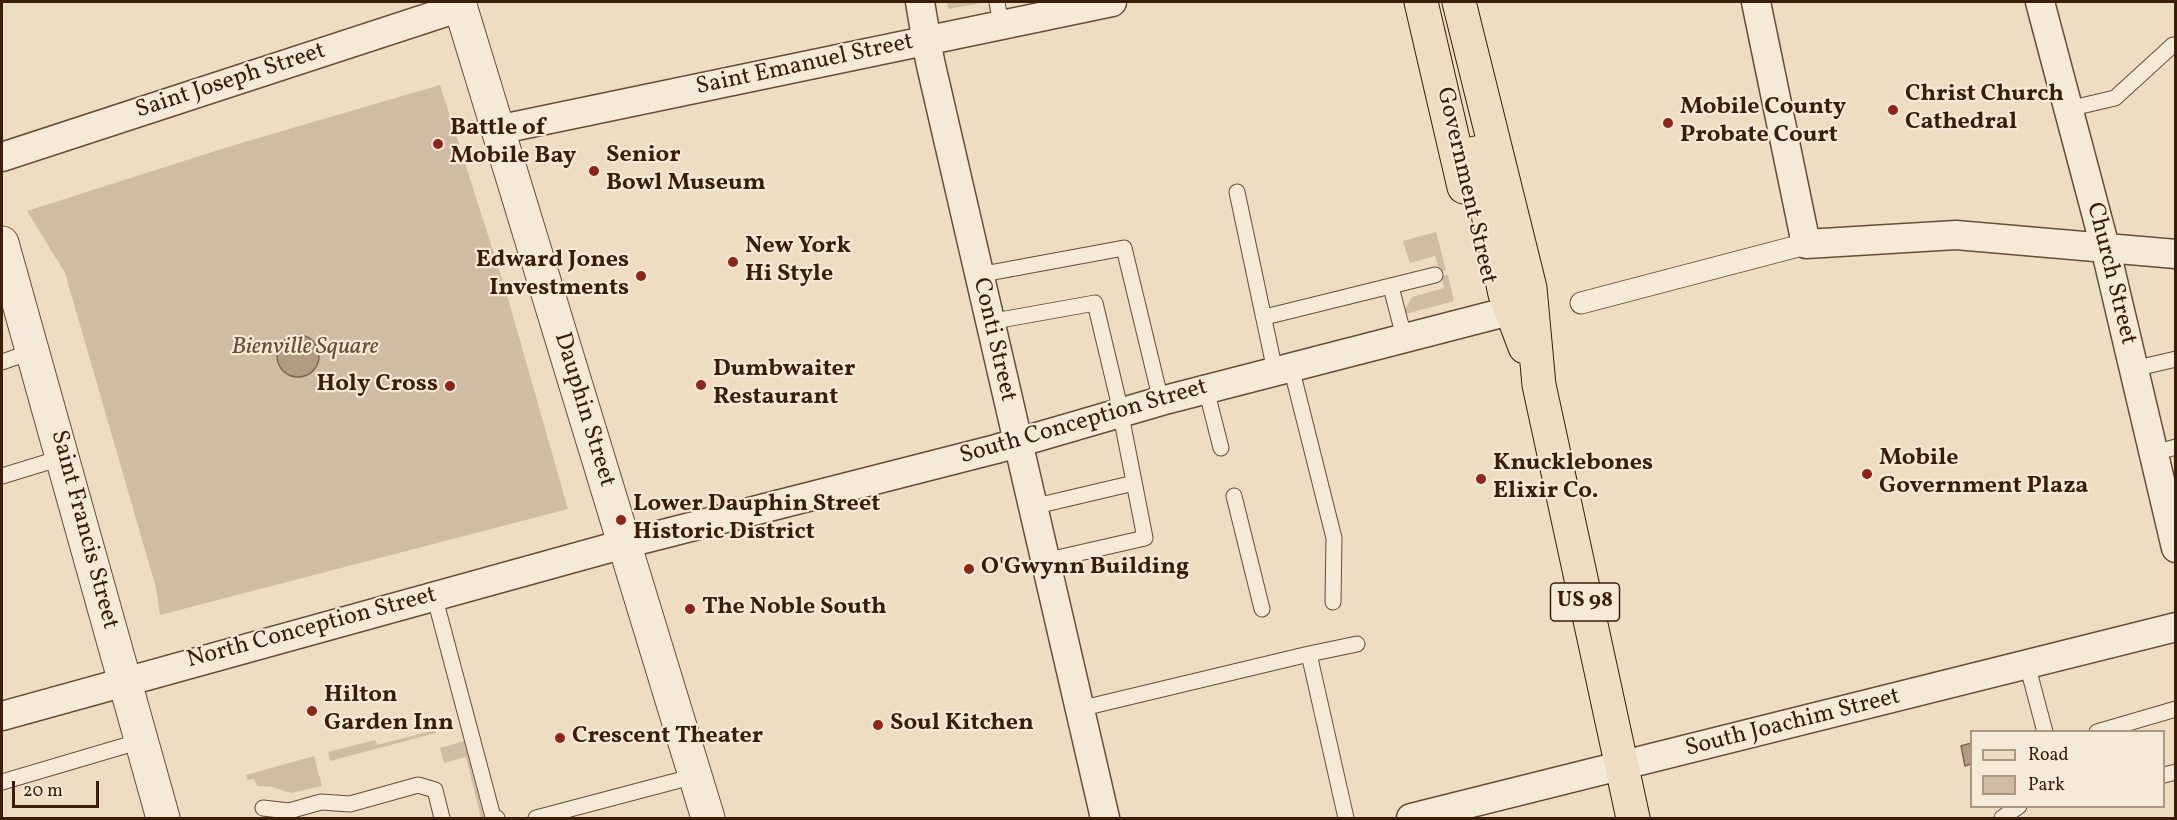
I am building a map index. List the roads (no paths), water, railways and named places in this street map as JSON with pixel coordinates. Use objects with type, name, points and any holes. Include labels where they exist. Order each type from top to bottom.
[{"type":"main road","name":"Government Street","points":[[1421,2],[1488,285],[1522,308]]},
{"type":"main road","name":"Government Street","points":[[1442,2],[1502,281],[1522,308],[1620,768],[1633,819]]},
{"type":"main road","name":"Government Street","points":[[1459,2],[1528,278],[1516,344],[1535,370]]},
{"type":"main road","name":"Government Street","points":[[1479,2],[1542,274],[1522,308]]},
{"type":"street","name":"Conti Street","points":[[920,2],[925,40],[978,275],[1105,819]]},
{"type":"street","name":"Saint Emanuel Street","points":[[497,130],[925,40],[999,13],[1112,2]]},
{"type":"street","points":[[1756,2],[1806,244]]},
{"type":"street","name":"Church Street","points":[[2040,2],[2105,247],[2133,369],[2164,450],[2175,548]]},
{"type":"street","name":"Dauphin Street","points":[[460,4],[708,819]]},
{"type":"street","name":"Saint Joseph Street","points":[[2,157],[460,4]]},
{"type":"street","points":[[1581,303],[1806,244],[1956,235],[2175,254]]},
{"type":"street","name":"Saint Francis Street","points":[[2,243],[64,457],[163,819]]},
{"type":"street","name":"South Conception Street","points":[[624,544],[1017,443],[1161,401],[1522,308]]},
{"type":"street","name":"North Conception Street","points":[[2,716],[624,544]]},
{"type":"street","name":"South Joachim Street","points":[[1411,819],[2175,627]]},
{"type":"lane","points":[[2068,109],[2115,98],[2173,45]]},
{"type":"lane","points":[[1237,192],[1265,317],[1334,538],[1333,602]]},
{"type":"lane","points":[[978,275],[1124,248],[1161,401]]},
{"type":"lane","points":[[1265,317],[1435,275]]},
{"type":"lane","points":[[1391,287],[1404,337]]},
{"type":"lane","points":[[990,322],[1095,303],[1120,412],[1145,538],[1044,561]]},
{"type":"lane","points":[[2,362],[34,351]]},
{"type":"lane","points":[[2133,369],[2175,359]]},
{"type":"lane","points":[[1206,389],[1221,448]]},
{"type":"lane","points":[[2,476],[64,457]]},
{"type":"lane","points":[[1032,507],[1134,483]]},
{"type":"lane","points":[[1234,496],[1262,609]]},
{"type":"lane","points":[[434,595],[493,817],[497,819]]},
{"type":"lane","points":[[1079,709],[1357,644]]},
{"type":"lane","points":[[1309,654],[1346,819]]},
{"type":"lane","points":[[2027,664],[2044,730]]},
{"type":"lane","points":[[2104,730],[2175,709]]},
{"type":"lane","points":[[2,782],[141,741]]},
{"type":"lane","points":[[536,819],[695,776]]},
{"type":"lane","points":[[262,808],[289,811],[321,802],[350,804],[418,785],[435,790],[442,819]]},
{"type":"lane","points":[[2002,819],[2018,808]]},
{"type":"place","name":"Christ Church Cathedral","points":[[1893,110]]},
{"type":"place","name":"Mobile County Probate Court","points":[[1668,123]]},
{"type":"place","name":"Battle of Mobile Bay","points":[[438,144]]},
{"type":"place","name":"Senior Bowl Museum","points":[[594,171]]},
{"type":"place","name":"New York Hi Style","points":[[733,262]]},
{"type":"place","name":"Edward Jones Investments","points":[[641,276]]},
{"type":"place","name":"Dumbwaiter Restaurant","points":[[701,385]]},
{"type":"place","name":"Holy Cross","points":[[450,386]]},
{"type":"place","name":"Mobile Government Plaza","points":[[1867,474]]},
{"type":"place","name":"Knucklebones Elixir Co.","points":[[1481,479]]},
{"type":"place","name":"Lower Dauphin Street Historic District","points":[[621,520]]},
{"type":"place","name":"O'Gwynn Building","points":[[969,569]]},
{"type":"place","name":"The Noble South","points":[[690,609]]},
{"type":"place","name":"Hilton Garden Inn","points":[[312,711]]},
{"type":"place","name":"Soul Kitchen","points":[[878,725]]},
{"type":"place","name":"Crescent Theater","points":[[560,738]]},
{"type":"park label","name":"Bienville Square","points":[[305,349]]}]
